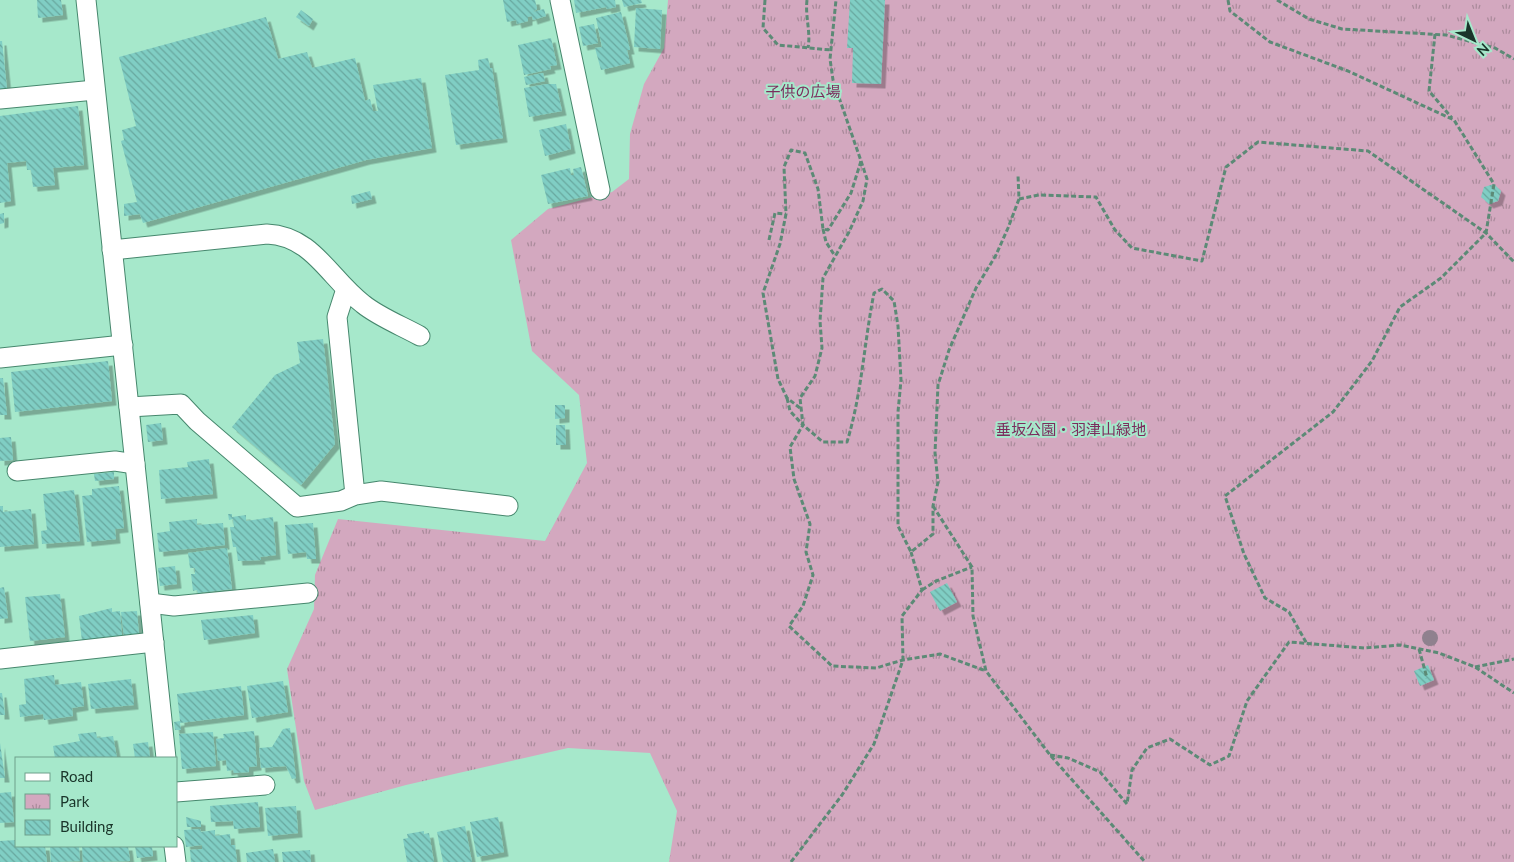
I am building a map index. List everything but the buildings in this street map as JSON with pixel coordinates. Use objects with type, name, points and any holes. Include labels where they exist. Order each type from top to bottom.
[{"type":"street","points":[[86,0],[166,757]]},
{"type":"street","points":[[560,0],[600,190]]},
{"type":"street","points":[[0,99],[95,90]]},
{"type":"street","points":[[112,250],[266,234],[283,235],[306,246],[346,289],[364,305],[420,336]]},
{"type":"street","points":[[346,289],[337,316],[355,495]]},
{"type":"street","points":[[0,358],[123,346]]},
{"type":"street","points":[[129,407],[181,404],[197,421],[296,507],[341,501],[355,495],[381,491],[508,506]]},
{"type":"street","points":[[17,471],[115,461],[135,464]]},
{"type":"street","points":[[150,603],[174,606],[308,593]]},
{"type":"street","points":[[0,659],[154,642]]},
{"type":"street","points":[[178,792],[264,785]]},
{"type":"street","points":[[174,847],[176,862]]},
{"type":"path","points":[[765,0],[763,28],[778,45],[831,50]]},
{"type":"path","points":[[808,0],[805,15],[810,38],[808,48]]},
{"type":"path","points":[[836,0],[831,50],[833,80],[866,179],[863,201],[850,232],[823,278],[820,358],[816,376],[800,398],[803,425],[790,447],[794,480],[810,524],[806,552],[813,575],[803,606],[789,626],[832,666],[876,668],[903,660],[940,654],[986,671]]},
{"type":"path","points":[[1228,0],[1230,11],[1270,42],[1348,71],[1454,120]]},
{"type":"path","points":[[1277,0],[1309,19],[1342,30],[1446,35],[1495,48],[1514,58]]},
{"type":"path","points":[[1307,644],[1289,612],[1265,598],[1244,554],[1225,496],[1333,412],[1372,361],[1400,307],[1441,278],[1486,233],[1494,184],[1454,120],[1429,91],[1435,34]]},
{"type":"path","points":[[1019,199],[1039,195],[1096,197],[1114,230],[1132,248],[1202,260],[1226,167],[1258,142],[1368,151],[1486,233],[1514,262]]},
{"type":"path","points":[[835,256],[826,242],[818,189],[805,153],[791,150],[784,167],[786,214],[780,244],[763,293],[778,378],[787,398],[790,411],[803,425],[823,442],[848,442],[857,408],[865,336],[874,293],[882,289],[894,301],[898,326],[901,380],[897,441],[898,526],[911,552],[922,590]]},
{"type":"path","points":[[823,230],[828,230],[851,194],[861,161]]},
{"type":"path","points":[[911,552],[934,534],[933,506],[938,482],[935,453],[938,385],[949,350],[976,288],[996,255],[1019,199],[1018,175]]},
{"type":"path","points":[[769,240],[775,213],[786,214]]},
{"type":"path","points":[[787,398],[801,408]]},
{"type":"path","points":[[933,506],[972,567],[973,616],[986,671],[1050,755],[1145,862]]},
{"type":"path","points":[[791,862],[842,795],[874,744],[903,660],[902,616],[922,590],[936,581],[972,567]]},
{"type":"path","points":[[1050,755],[1068,758],[1100,772],[1127,804],[1132,770],[1147,748],[1170,739],[1210,765],[1229,756],[1247,701],[1289,642],[1364,648],[1400,645],[1419,649],[1475,667],[1514,693]]},
{"type":"path","points":[[1419,649],[1427,678]]},
{"type":"path","points":[[1475,667],[1514,659]]},
{"type":"green space","name":"垂坂公園・羽津山緑地","points":[[668,0],[1514,0],[1514,862],[669,862],[677,811],[650,753],[568,748],[406,785],[315,810],[304,781],[287,669],[314,609],[315,575],[338,519],[545,541],[587,463],[579,395],[532,351],[511,240],[548,209],[612,192],[629,179],[630,134],[644,84],[664,48]]},
{"type":"park label","name":"子供の広場","points":[[803,92]]}]
